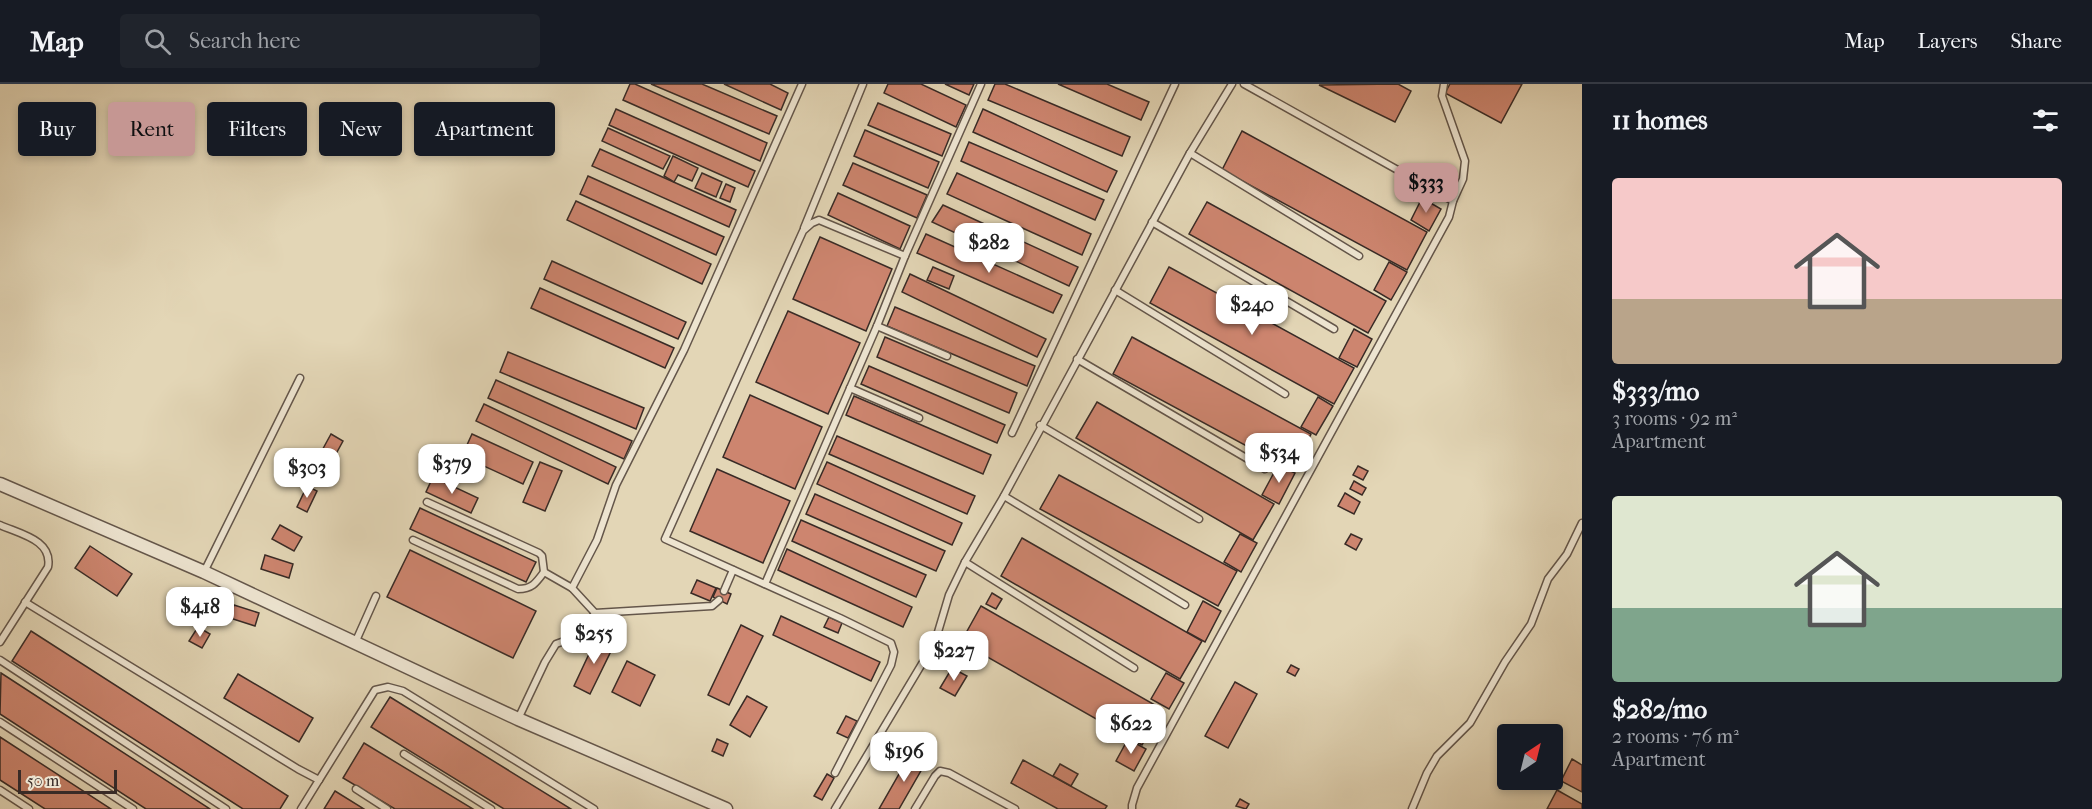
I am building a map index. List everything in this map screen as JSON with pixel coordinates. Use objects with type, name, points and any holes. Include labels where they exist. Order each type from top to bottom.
[{"type":"street","points":[[0,484],[204,572],[518,719],[726,809]]},
{"type":"lane","points":[[572,588],[597,540],[616,485],[684,350],[802,84]]},
{"type":"lane","points":[[835,773],[891,665],[894,652],[891,643],[665,539],[803,231],[863,84]]},
{"type":"lane","points":[[765,584],[981,84]]},
{"type":"lane","points":[[1012,433],[1175,84]]},
{"type":"lane","points":[[835,809],[935,642],[949,595],[965,562],[1004,496],[1040,425],[1190,153],[1232,84]]},
{"type":"lane","points":[[1244,84],[1453,201]]},
{"type":"lane","points":[[1132,809],[1137,788],[1449,217],[1463,179],[1465,161],[1442,96],[1444,84]]},
{"type":"lane","points":[[1190,153],[1359,256]]},
{"type":"lane","points":[[803,231],[819,220],[905,256]]},
{"type":"lane","points":[[1152,222],[1334,329]]},
{"type":"lane","points":[[1115,290],[1285,394]]},
{"type":"lane","points":[[877,326],[946,356]]},
{"type":"lane","points":[[1077,359],[1265,469]]},
{"type":"lane","points":[[204,572],[300,378]]},
{"type":"lane","points":[[850,388],[919,417]]},
{"type":"lane","points":[[1040,425],[1199,519]]},
{"type":"lane","points":[[1004,496],[1185,605]]},
{"type":"lane","points":[[413,540],[518,589],[528,589],[534,586],[544,572],[542,555],[539,553],[427,502]]},
{"type":"lane","points":[[1412,809],[1426,773],[1437,756],[1470,723],[1504,662],[1531,624],[1548,579],[1567,554],[1582,523]]},
{"type":"lane","points":[[0,525],[40,543],[47,549],[49,559],[48,567],[0,642]]},
{"type":"lane","points":[[965,562],[1134,668]]},
{"type":"lane","points":[[724,591],[733,570]]},
{"type":"lane","points":[[544,572],[572,588],[595,613]]},
{"type":"lane","points":[[355,644],[376,596]]},
{"type":"lane","points":[[595,613],[712,606],[719,600]]},
{"type":"lane","points":[[25,602],[319,780]]},
{"type":"lane","points":[[518,719],[556,644],[581,635],[595,613]]},
{"type":"lane","points":[[0,660],[226,809]]},
{"type":"lane","points":[[301,809],[375,690],[388,687],[403,691],[594,809]]},
{"type":"lane","points":[[0,722],[133,809]]},
{"type":"lane","points":[[404,754],[491,809]]},
{"type":"lane","points":[[915,809],[939,771],[949,773],[1015,809]]},
{"type":"lane","points":[[356,789],[387,809]]},
{"type":"lane","points":[[0,790],[29,809]]},
{"type":"building","points":[[630,84],[635,84],[767,143],[760,161],[623,100]]},
{"type":"building","points":[[651,84],[702,84],[777,116],[769,134]]},
{"type":"building","points":[[724,84],[770,84],[788,93],[781,110]]},
{"type":"building","points":[[888,84],[921,84],[966,105],[956,127],[884,93]]},
{"type":"building","points":[[945,84],[974,84],[969,95]]},
{"type":"building","points":[[995,84],[1005,84],[1130,137],[1122,156],[988,100]]},
{"type":"building","points":[[1058,84],[1107,84],[1149,102],[1141,120]]},
{"type":"building","points":[[1398,84],[1411,91],[1395,122],[1319,85]]},
{"type":"building","points":[[1450,84],[1522,84],[1501,123],[1445,93]]},
{"type":"building","points":[[878,103],[951,134],[942,156],[868,125]]},
{"type":"building","points":[[616,109],[755,171],[748,187],[609,125]]},
{"type":"building","points":[[983,109],[1117,171],[1107,192],[973,132]]},
{"type":"building","points":[[608,128],[670,156],[663,169],[602,141]]},
{"type":"building","points":[[865,130],[939,162],[928,188],[854,156]]},
{"type":"building","points":[[1242,131],[1427,232],[1407,270],[1222,170]]},
{"type":"building","points":[[969,142],[1104,200],[1095,220],[961,161]]},
{"type":"building","points":[[600,149],[736,210],[729,227],[592,166]]},
{"type":"building","points":[[673,156],[698,168],[692,181],[678,175],[674,182],[664,176]]},
{"type":"building","points":[[853,163],[927,195],[917,218],[843,185]]},
{"type":"building","points":[[702,173],[722,182],[716,197],[695,188]]},
{"type":"building","points":[[957,173],[1091,234],[1082,255],[947,194]]},
{"type":"building","points":[[588,176],[724,237],[716,255],[580,194]]},
{"type":"building","points":[[726,184],[735,188],[730,202],[720,198]]},
{"type":"building","points":[[838,193],[910,226],[900,249],[828,215]]},
{"type":"building","points":[[1422,198],[1441,209],[1429,231],[1411,220]]},
{"type":"building","points":[[576,201],[711,264],[702,284],[567,220]]},
{"type":"building","points":[[1207,202],[1386,301],[1368,333],[1189,234]]},
{"type":"building","points":[[943,205],[1078,267],[1069,286],[932,222]]},
{"type":"building","points":[[926,234],[1062,295],[1053,313],[917,253]]},
{"type":"building","points":[[820,237],[892,269],[866,331],[793,299]]},
{"type":"building","points":[[552,261],[686,322],[678,339],[544,279]]},
{"type":"building","points":[[1389,262],[1407,272],[1391,300],[1374,290]]},
{"type":"building","points":[[933,267],[954,276],[949,289],[927,280]]},
{"type":"building","points":[[1169,267],[1354,368],[1334,404],[1150,303]]},
{"type":"building","points":[[910,274],[1046,339],[1037,357],[902,292]]},
{"type":"building","points":[[540,288],[674,348],[665,368],[531,308]]},
{"type":"building","points":[[895,307],[1035,366],[1027,386],[887,326]]},
{"type":"building","points":[[788,311],[860,343],[828,414],[756,382]]},
{"type":"building","points":[[1354,329],[1372,339],[1357,367],[1339,358]]},
{"type":"building","points":[[885,337],[1017,393],[1009,413],[877,357]]},
{"type":"building","points":[[1132,337],[1311,434],[1293,471],[1113,374]]},
{"type":"building","points":[[508,352],[644,408],[636,429],[500,372]]},
{"type":"building","points":[[869,366],[1005,425],[997,443],[861,384]]},
{"type":"building","points":[[496,380],[632,441],[624,459],[488,398]]},
{"type":"building","points":[[750,395],[822,427],[795,489],[723,457]]},
{"type":"building","points":[[854,396],[991,455],[983,474],[846,415]]},
{"type":"building","points":[[1318,397],[1333,406],[1316,435],[1301,427]]},
{"type":"building","points":[[1097,402],[1274,504],[1253,540],[1076,438]]},
{"type":"building","points":[[484,404],[616,467],[608,484],[476,421]]},
{"type":"building","points":[[331,434],[343,441],[325,474],[313,467]]},
{"type":"building","points":[[472,434],[533,462],[523,484],[462,456]]},
{"type":"building","points":[[837,436],[975,496],[967,514],[829,454]]},
{"type":"building","points":[[540,462],[562,471],[545,511],[523,502]]},
{"type":"building","points":[[827,462],[962,523],[952,545],[817,484]]},
{"type":"building","points":[[1278,465],[1295,473],[1279,504],[1262,495]]},
{"type":"building","points":[[1358,466],[1368,471],[1363,480],[1353,475]]},
{"type":"building","points":[[717,469],[790,501],[763,563],[690,531]]},
{"type":"building","points":[[1059,475],[1237,571],[1218,606],[1040,509]]},
{"type":"building","points":[[433,477],[478,498],[471,513],[426,492]]},
{"type":"building","points":[[1354,481],[1366,488],[1362,495],[1350,489]]},
{"type":"building","points":[[307,486],[317,491],[307,512],[297,507]]},
{"type":"building","points":[[1345,493],[1360,502],[1354,514],[1338,506]]},
{"type":"building","points":[[815,494],[945,551],[936,571],[806,514]]},
{"type":"building","points":[[420,508],[536,562],[526,582],[410,529]]},
{"type":"building","points":[[801,520],[926,575],[916,597],[792,541]]},
{"type":"building","points":[[280,525],[302,537],[294,551],[272,539]]},
{"type":"building","points":[[1240,534],[1257,543],[1241,572],[1224,562]]},
{"type":"building","points":[[1351,534],[1362,539],[1356,550],[1345,544]]},
{"type":"building","points":[[1022,538],[1202,641],[1180,679],[1001,576]]},
{"type":"building","points":[[90,546],[132,574],[117,596],[75,568]]},
{"type":"building","points":[[787,549],[912,607],[903,627],[778,570]]},
{"type":"building","points":[[410,550],[536,611],[513,658],[387,597]]},
{"type":"building","points":[[265,555],[293,564],[289,578],[261,569]]},
{"type":"building","points":[[697,580],[716,588],[710,601],[691,593]]},
{"type":"building","points":[[717,588],[731,594],[727,604],[713,597]]},
{"type":"building","points":[[992,593],[1002,599],[996,609],[986,604]]},
{"type":"building","points":[[1203,601],[1221,611],[1205,642],[1187,632]]},
{"type":"building","points":[[234,605],[259,613],[255,626],[230,618]]},
{"type":"building","points":[[981,606],[1162,709],[1142,745],[961,642]]},
{"type":"building","points":[[781,616],[880,662],[871,681],[773,635]]},
{"type":"building","points":[[829,617],[842,623],[838,633],[824,627]]},
{"type":"building","points":[[741,625],[763,636],[729,705],[708,695]]},
{"type":"building","points":[[198,627],[210,634],[202,648],[189,641]]},
{"type":"building","points":[[31,631],[288,796],[280,809],[243,809],[12,661]]},
{"type":"building","points":[[597,637],[614,645],[590,694],[574,686]]},
{"type":"building","points":[[627,661],[655,675],[640,706],[612,692]]},
{"type":"building","points":[[1291,665],[1299,669],[1295,676],[1287,672]]},
{"type":"building","points":[[952,668],[967,676],[955,696],[940,688]]},
{"type":"building","points":[[1,673],[210,809],[146,809],[0,714]]},
{"type":"building","points":[[1166,673],[1184,683],[1169,709],[1151,699]]},
{"type":"building","points":[[238,674],[313,718],[299,742],[224,698]]},
{"type":"building","points":[[1235,682],[1257,694],[1228,748],[1205,736]]},
{"type":"building","points":[[747,696],[767,707],[750,737],[730,725]]},
{"type":"building","points":[[390,697],[571,809],[504,809],[371,727]]},
{"type":"building","points":[[846,716],[857,721],[848,738],[837,733]]},
{"type":"building","points":[[0,737],[111,809],[45,809],[0,780]]},
{"type":"building","points":[[717,739],[728,744],[723,756],[712,751]]},
{"type":"building","points":[[1128,739],[1146,749],[1134,771],[1116,761]]},
{"type":"building","points":[[364,743],[473,809],[395,809],[343,778]]},
{"type":"building","points":[[911,753],[926,762],[899,809],[879,809]]},
{"type":"building","points":[[1572,759],[1582,765],[1582,792],[1563,782],[1563,777]]},
{"type":"building","points":[[1023,760],[1107,806],[1105,809],[1058,809],[1011,783]]},
{"type":"building","points":[[1060,764],[1078,774],[1071,786],[1053,776]]},
{"type":"building","points":[[827,774],[834,778],[822,800],[814,796]]},
{"type":"building","points":[[1557,790],[1582,804],[1582,809],[1547,809]]},
{"type":"building","points":[[335,791],[364,809],[324,809]]},
{"type":"building","points":[[1240,799],[1249,804],[1246,809],[1236,806]]}]
